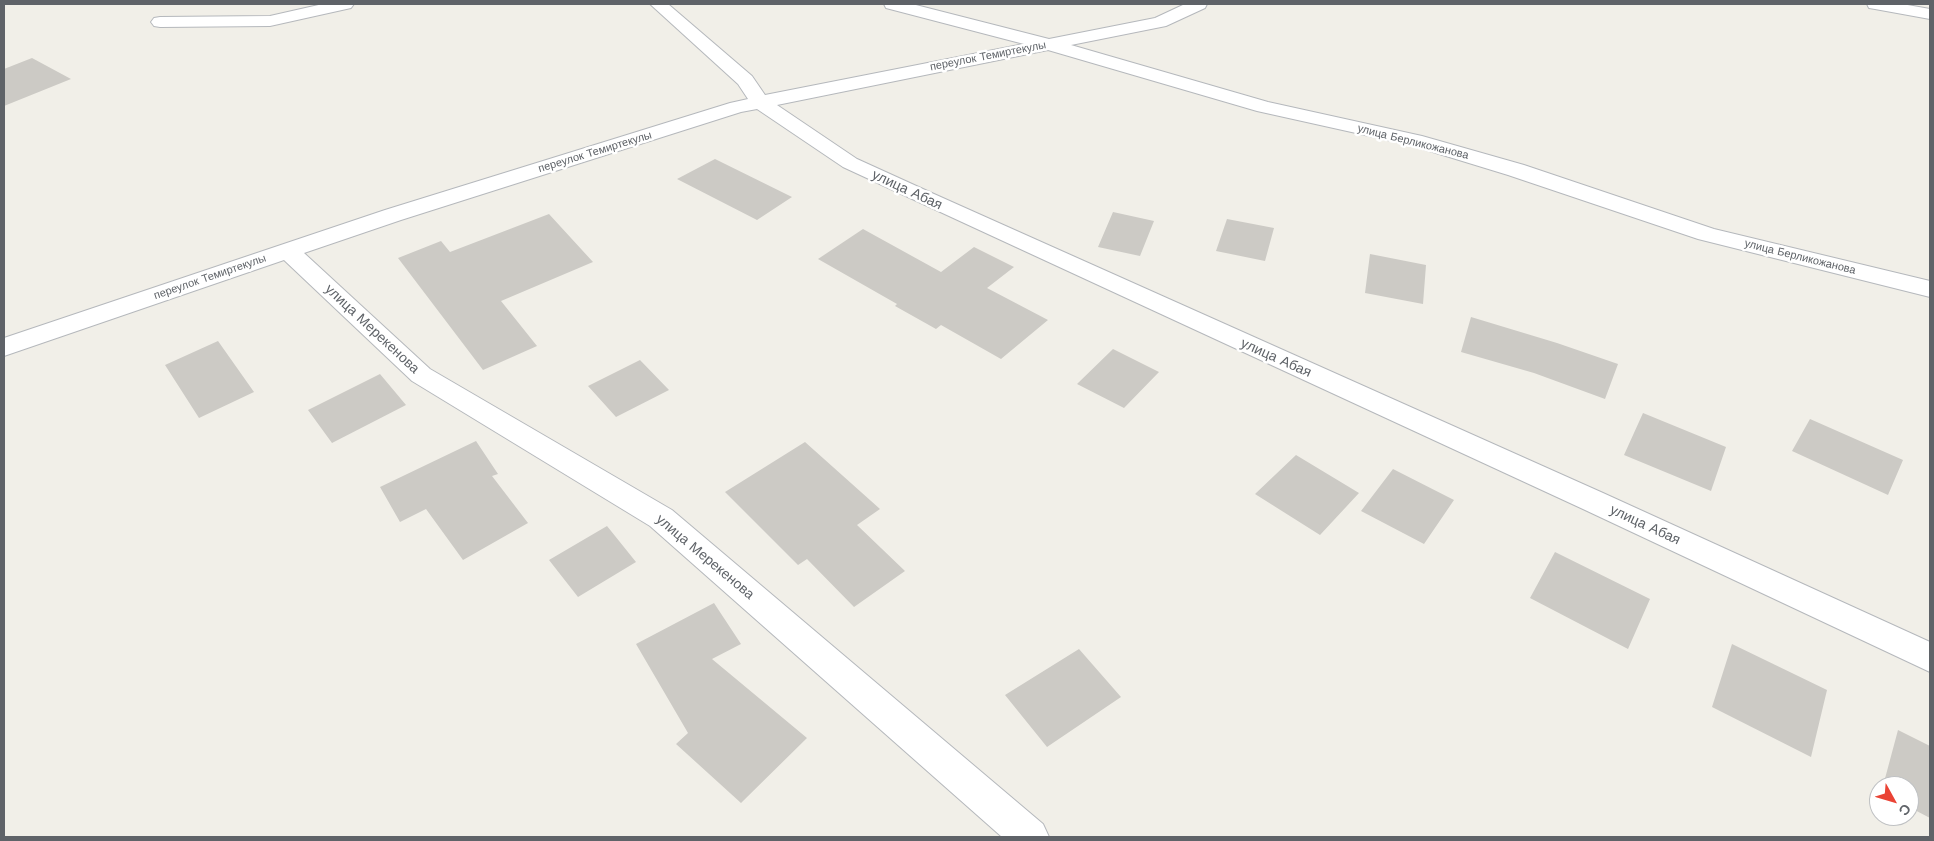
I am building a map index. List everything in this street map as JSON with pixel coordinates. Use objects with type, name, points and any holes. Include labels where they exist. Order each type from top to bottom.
[{"type":"street","points":[[160,22],[270,21],[344,4]]},
{"type":"street","name":"улица Абая","points":[[658,4],[745,80],[760,102],[806,135],[850,163],[1594,501],[1930,658]]},
{"type":"street","name":"улица Берликожанова","points":[[892,4],[1047,44],[1264,107],[1415,140],[1516,170],[1706,234],[1930,289]]},
{"type":"street","name":"переулок Темиртекулы","points":[[4,347],[430,204],[737,107],[1160,22],[1199,4]]},
{"type":"street","points":[[1875,4],[1930,14]]},
{"type":"street","name":"улица Мерекенова","points":[[288,251],[422,375],[661,518],[1030,837]]},
{"type":"building","points":[[32,58],[71,79],[4,106],[4,69]]},
{"type":"building","points":[[715,159],[792,197],[757,220],[677,179]]},
{"type":"building","points":[[1113,212],[1154,221],[1140,256],[1098,247]]},
{"type":"building","points":[[549,214],[593,262],[501,301],[537,346],[483,370],[398,258],[441,241],[450,252]]},
{"type":"building","points":[[1227,219],[1274,228],[1265,261],[1216,251]]},
{"type":"building","points":[[863,229],[941,272],[974,247],[1014,267],[987,288],[1048,320],[1001,359],[941,325],[936,329],[895,306],[897,304],[818,259]]},
{"type":"building","points":[[1370,254],[1426,265],[1423,304],[1365,293]]},
{"type":"building","points":[[1471,317],[1618,364],[1605,399],[1534,373],[1461,352]]},
{"type":"building","points":[[218,341],[254,392],[199,418],[165,365]]},
{"type":"building","points":[[1113,349],[1159,372],[1124,408],[1077,384]]},
{"type":"building","points":[[640,360],[669,390],[616,417],[588,386]]},
{"type":"building","points":[[380,374],[406,405],[332,443],[308,410]]},
{"type":"building","points":[[1643,413],[1726,447],[1711,491],[1624,455]]},
{"type":"building","points":[[1810,419],[1903,460],[1888,495],[1792,451]]},
{"type":"building","points":[[476,441],[498,474],[492,476],[528,523],[463,560],[426,509],[400,522],[380,487]]},
{"type":"building","points":[[805,442],[880,509],[857,525],[905,571],[854,607],[807,559],[798,565],[725,492]]},
{"type":"building","points":[[1296,455],[1359,493],[1320,535],[1255,494]]},
{"type":"building","points":[[1393,469],[1454,500],[1424,544],[1361,511]]},
{"type":"building","points":[[607,526],[636,562],[578,597],[549,560]]},
{"type":"building","points":[[1555,552],[1650,599],[1628,649],[1530,598]]},
{"type":"building","points":[[714,603],[741,644],[712,659],[807,738],[741,803],[676,744],[688,733],[636,644]]},
{"type":"building","points":[[1732,644],[1827,690],[1811,757],[1712,707]]},
{"type":"building","points":[[1079,649],[1121,697],[1047,747],[1005,695]]},
{"type":"building","points":[[1898,730],[1930,746],[1930,818],[1919,812],[1919,776],[1886,776]]}]
